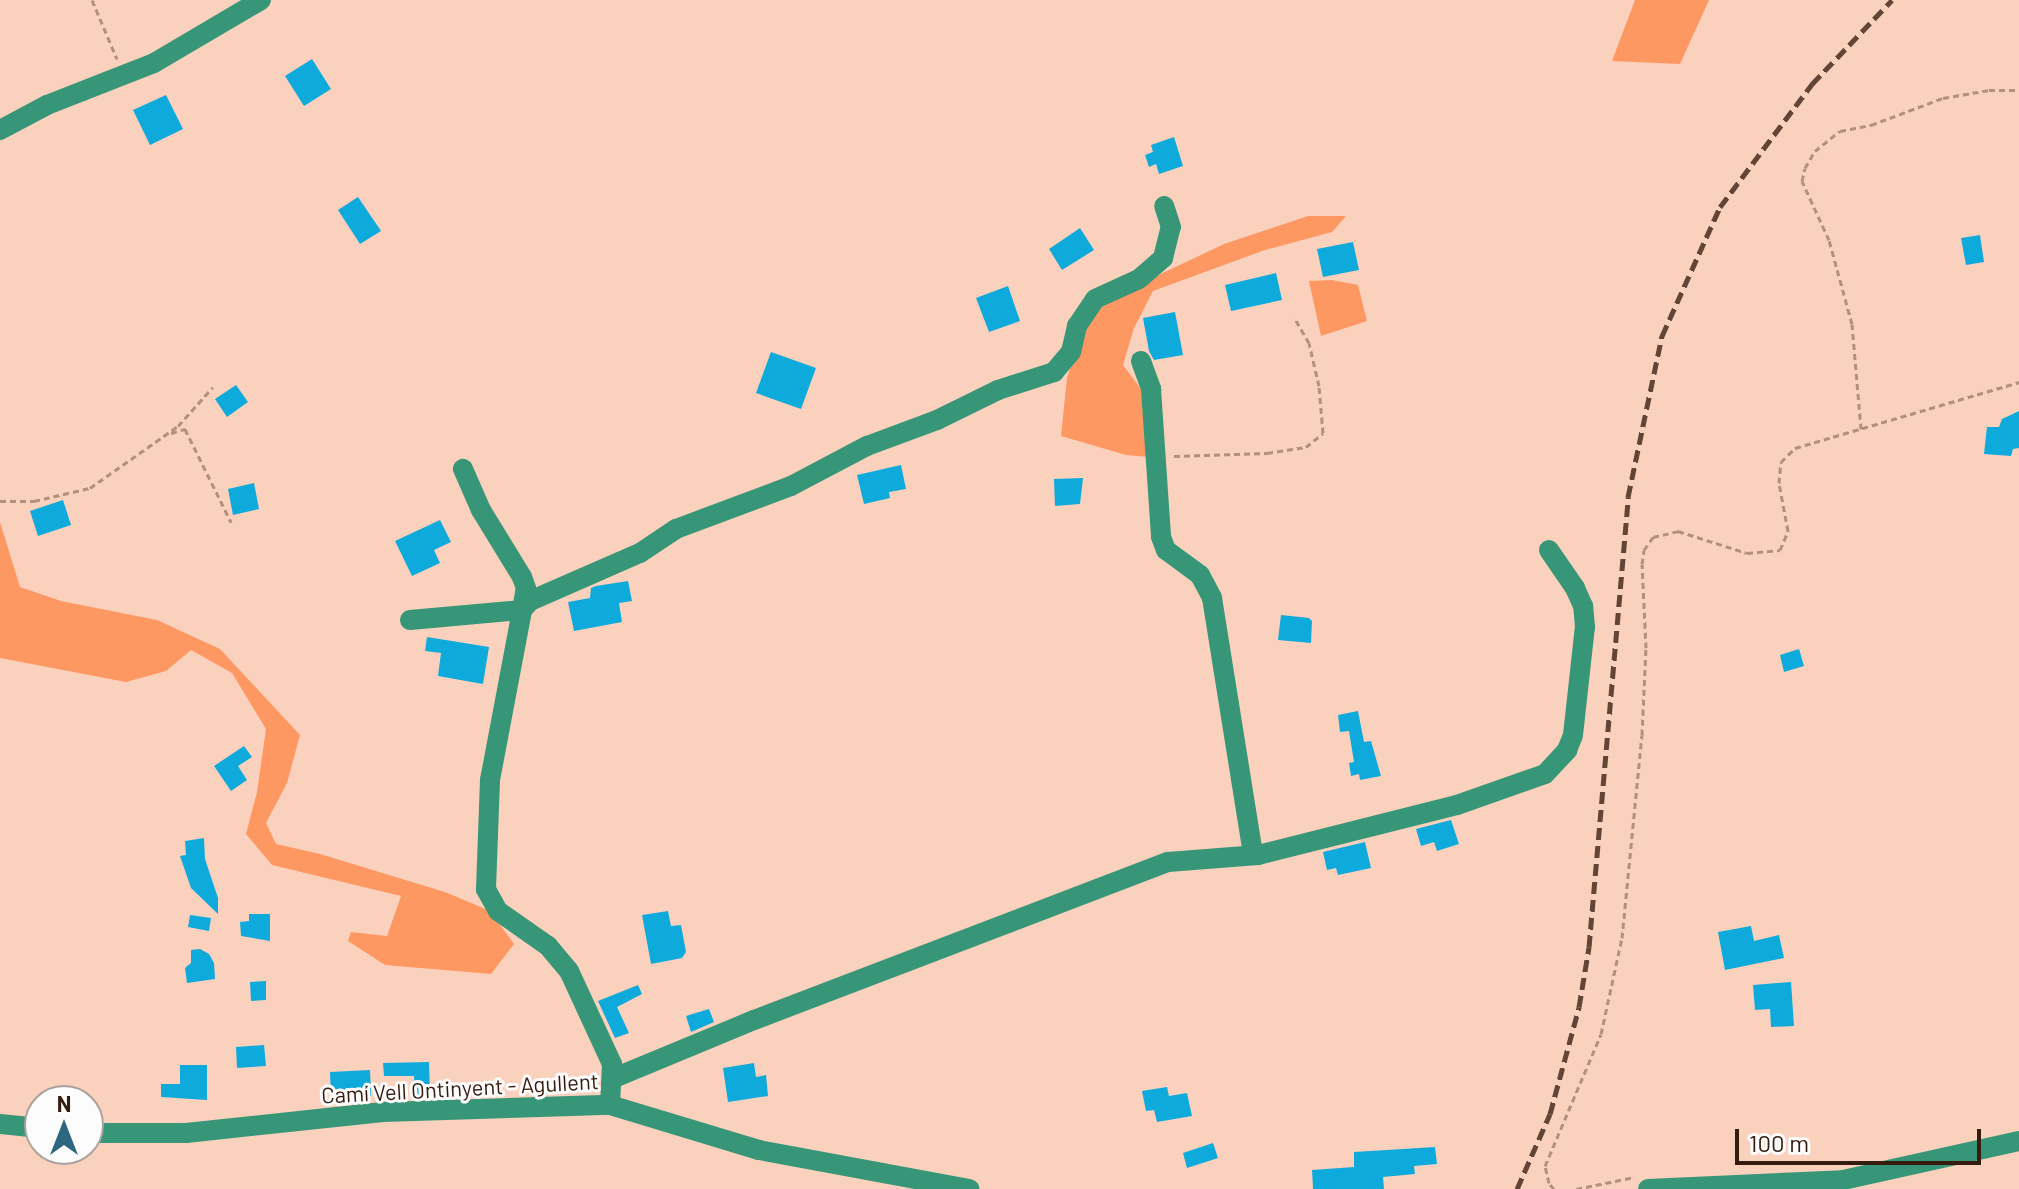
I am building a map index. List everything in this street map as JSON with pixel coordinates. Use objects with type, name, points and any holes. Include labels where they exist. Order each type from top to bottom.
[{"type":"street","points":[[0,130],[47,105],[123,76],[167,55],[261,0]]},
{"type":"street","points":[[410,620],[522,610],[530,601],[640,553],[676,529],[791,486],[867,446],[937,420],[998,390],[1054,372],[1071,352],[1077,326],[1095,299],[1139,279],[1163,258],[1171,227],[1164,206]]},
{"type":"street","points":[[1141,361],[1151,389],[1161,537],[1166,550],[1200,575],[1212,598],[1253,855]]},
{"type":"street","points":[[463,469],[481,510],[526,588],[490,780],[486,889],[498,911],[548,946],[569,971],[612,1064],[614,1078],[610,1105]]},
{"type":"street","points":[[614,1078],[754,1020],[1168,862],[1253,855],[1457,805],[1545,774],[1567,750],[1577,715],[1585,627],[1583,606],[1575,588],[1549,550]]},
{"type":"street","name":"Camí Vell Ontinyent - Agullent","points":[[104,1133],[186,1133],[383,1112],[610,1105],[759,1150],[969,1189]]},
{"type":"street","points":[[0,1124],[24,1126]]},
{"type":"street","points":[[1648,1189],[1843,1180],[2019,1141]]},
{"type":"path","points":[[92,0],[123,76]]},
{"type":"path","points":[[1861,429],[1852,324],[1829,240],[1802,181],[1805,168],[1815,151],[1840,131],[1871,125],[1943,98],[1989,90],[2019,90]]},
{"type":"path","points":[[1157,471],[1166,457],[1280,451],[1306,447],[1323,433],[1319,386],[1309,343],[1294,317]]},
{"type":"path","points":[[1554,1189],[1549,1183],[1545,1166],[1601,1034],[1622,938],[1642,735],[1646,648],[1644,550],[1653,537],[1678,531],[1747,553],[1780,550],[1788,531],[1779,483],[1781,462],[1795,448],[1925,407],[2019,382]]},
{"type":"path","points":[[0,501],[34,501],[90,488],[167,434],[213,387]]},
{"type":"path","points":[[167,434],[185,429],[231,522]]},
{"type":"shaded area","points":[[1635,0],[1709,0],[1680,64],[1612,61]]},
{"type":"shaded area","points":[[1308,216],[1346,216],[1332,232],[1265,250],[1153,291],[1134,328],[1123,365],[1144,393],[1149,457],[1126,455],[1061,436],[1067,378],[1084,324],[1112,297],[1224,244]]},
{"type":"shaded area","points":[[1332,280],[1358,285],[1367,321],[1321,336],[1309,281]]},
{"type":"shaded area","points":[[0,522],[20,587],[61,601],[157,620],[220,649],[300,735],[287,783],[266,823],[276,844],[320,854],[445,892],[490,911],[514,944],[491,974],[385,965],[348,941],[351,932],[387,936],[401,896],[272,865],[246,834],[257,792],[266,729],[232,673],[191,650],[166,671],[126,682],[0,658]]},
{"type":"building","points":[[312,59],[331,89],[304,106],[285,76]]},
{"type":"building","points":[[166,95],[183,129],[150,145],[133,110]]},
{"type":"building","points":[[1174,137],[1183,166],[1159,174],[1156,164],[1149,167],[1145,155],[1153,152],[1151,145]]},
{"type":"building","points":[[358,197],[381,231],[360,244],[338,210]]},
{"type":"building","points":[[1080,228],[1094,250],[1062,270],[1049,249]]},
{"type":"building","points":[[1980,235],[1984,262],[1966,265],[1961,238]]},
{"type":"building","points":[[1353,242],[1359,270],[1323,277],[1317,249]]},
{"type":"building","points":[[1276,273],[1282,300],[1231,311],[1225,285]]},
{"type":"building","points":[[1008,286],[1020,321],[989,332],[976,298]]},
{"type":"building","points":[[1175,312],[1183,355],[1154,360],[1149,351],[1143,318]]},
{"type":"building","points":[[771,352],[816,368],[801,409],[756,393]]},
{"type":"building","points":[[236,385],[248,402],[227,417],[215,399]]},
{"type":"building","points":[[2019,411],[2019,448],[2013,449],[2011,456],[1984,454],[1987,427],[1999,427],[2002,419]]},
{"type":"building","points":[[901,465],[906,489],[889,492],[890,498],[864,504],[857,475]]},
{"type":"building","points":[[1083,478],[1080,504],[1055,506],[1054,479]]},
{"type":"building","points":[[254,483],[259,509],[233,515],[228,489]]},
{"type":"building","points":[[63,500],[71,525],[38,536],[30,511]]},
{"type":"building","points":[[440,520],[451,542],[434,550],[440,563],[412,576],[395,541]]},
{"type":"building","points":[[628,581],[632,601],[619,603],[622,622],[574,631],[568,602],[590,598],[591,588],[596,586]]},
{"type":"building","points":[[1281,615],[1309,618],[1312,621],[1311,643],[1278,640]]},
{"type":"building","points":[[427,637],[489,647],[483,684],[438,676],[441,653],[425,651]]},
{"type":"building","points":[[1799,649],[1804,666],[1784,672],[1780,655]]},
{"type":"building","points":[[1358,711],[1364,742],[1371,741],[1381,776],[1360,780],[1359,774],[1351,776],[1349,763],[1354,762],[1349,731],[1340,732],[1338,715]]},
{"type":"building","points":[[244,746],[252,757],[238,766],[247,780],[231,791],[214,766]]},
{"type":"building","points":[[1451,820],[1459,844],[1437,851],[1434,842],[1421,846],[1416,829]]},
{"type":"building","points":[[204,838],[205,859],[218,898],[218,914],[191,888],[180,856],[186,855],[185,841]]},
{"type":"building","points":[[1365,842],[1371,868],[1338,875],[1336,868],[1327,870],[1323,852]]},
{"type":"building","points":[[668,911],[671,926],[681,925],[686,952],[682,958],[651,964],[642,915]]},
{"type":"building","points":[[249,914],[270,914],[270,941],[241,936],[240,922],[249,921]]},
{"type":"building","points":[[190,915],[211,918],[209,931],[188,927]]},
{"type":"building","points":[[1751,926],[1754,941],[1779,935],[1784,958],[1725,970],[1718,932]]},
{"type":"building","points":[[200,949],[209,954],[214,963],[215,979],[187,983],[185,968],[191,963],[191,950]]},
{"type":"building","points":[[266,981],[266,1000],[251,1001],[250,982]]},
{"type":"building","points":[[1791,982],[1794,1026],[1771,1027],[1770,1009],[1755,1010],[1753,985]]},
{"type":"building","points":[[638,985],[642,994],[617,1007],[629,1033],[615,1038],[598,1001]]},
{"type":"building","points":[[709,1009],[714,1022],[691,1032],[686,1016]]},
{"type":"building","points":[[264,1045],[266,1066],[237,1068],[236,1047]]},
{"type":"building","points":[[429,1062],[430,1096],[415,1096],[414,1076],[384,1076],[383,1063]]},
{"type":"building","points":[[754,1063],[756,1077],[766,1075],[768,1096],[728,1102],[723,1068]]},
{"type":"building","points":[[180,1065],[207,1065],[207,1100],[161,1097],[161,1084],[180,1084]]},
{"type":"building","points":[[370,1070],[371,1096],[331,1097],[330,1072]]},
{"type":"building","points":[[1167,1087],[1169,1096],[1187,1093],[1192,1116],[1157,1122],[1154,1110],[1146,1111],[1142,1091]]},
{"type":"building","points":[[1213,1143],[1218,1158],[1187,1168],[1183,1153]]},
{"type":"building","points":[[1435,1147],[1437,1164],[1414,1166],[1415,1174],[1383,1177],[1384,1189],[1313,1189],[1312,1170],[1354,1167],[1354,1152]]},
{"type":"railway","points":[[1517,1189],[1550,1114],[1579,1007],[1589,947],[1628,497],[1662,336],[1720,207],[1812,84],[1892,0]]}]
